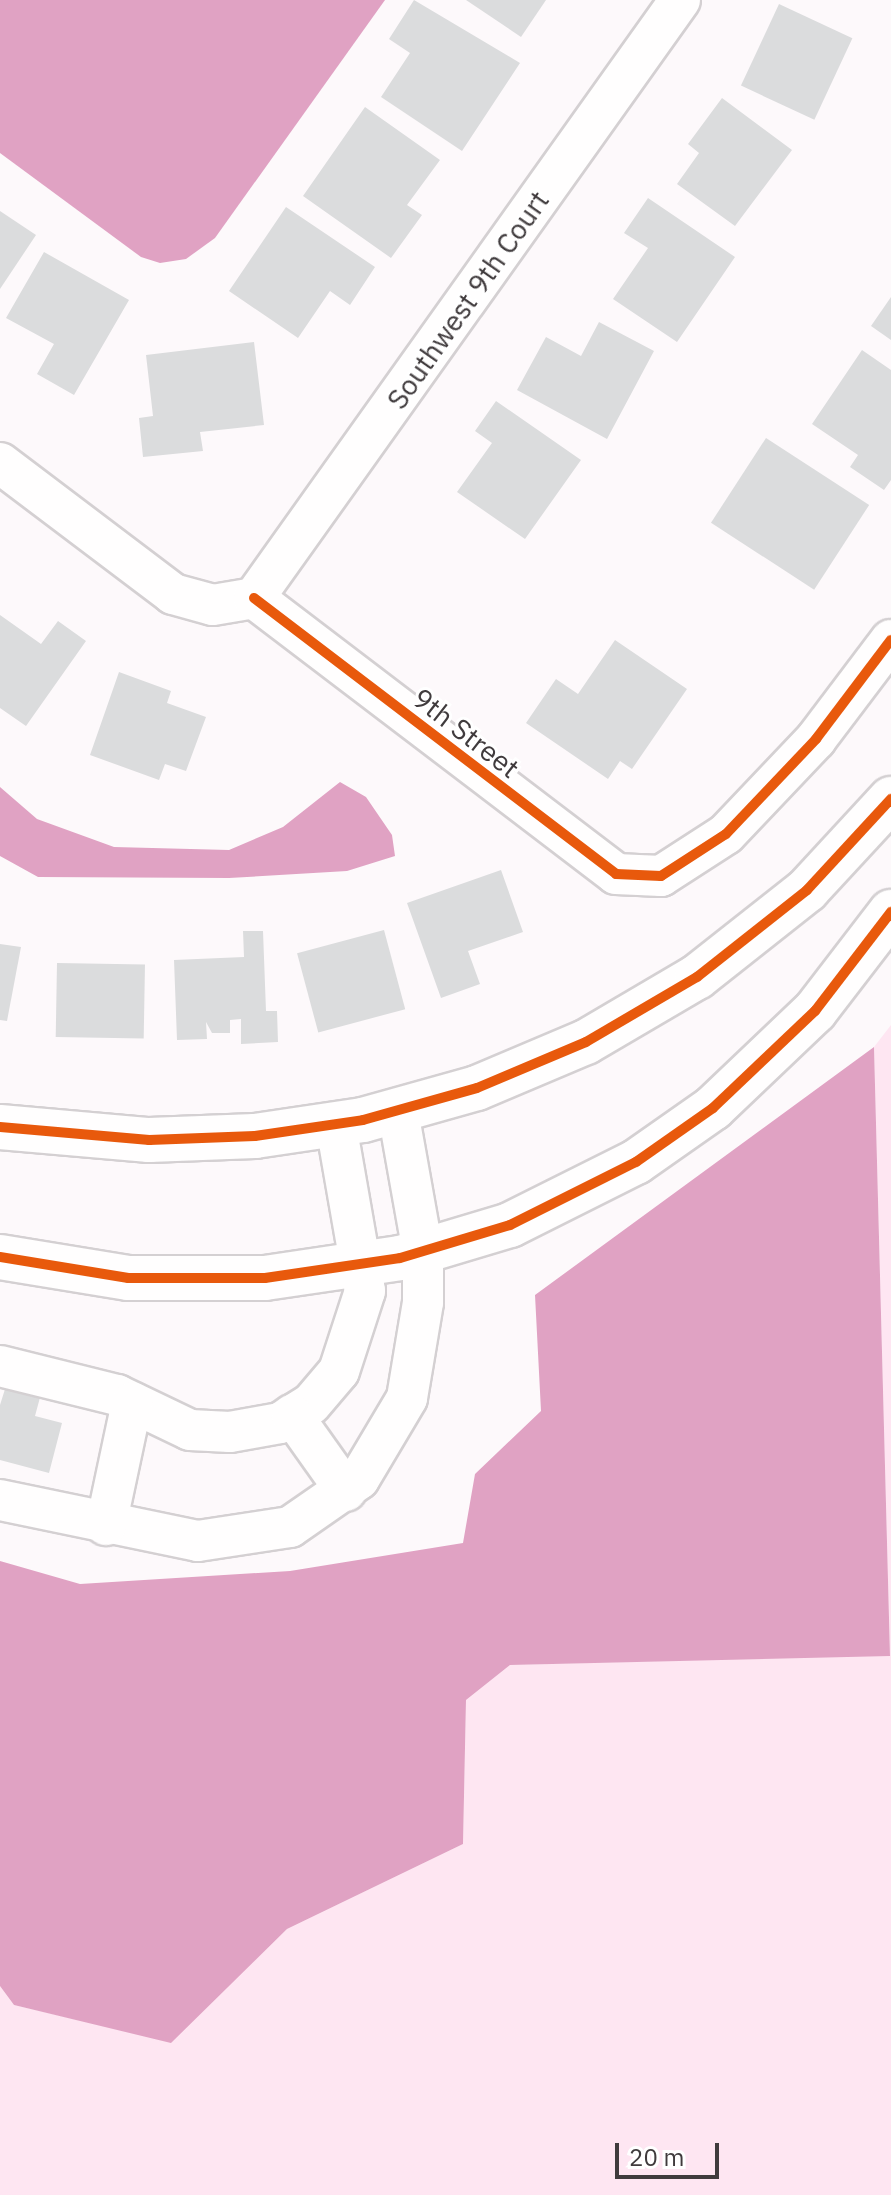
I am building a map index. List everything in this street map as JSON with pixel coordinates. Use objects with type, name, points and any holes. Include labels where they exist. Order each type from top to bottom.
[{"type":"street","name":"Southwest 9th Court","points":[[254,598],[680,0]]},
{"type":"street","points":[[0,463],[173,594],[213,605],[254,598]]},
{"type":"street","name":"9th Street","points":[[254,598],[564,840],[616,874],[661,876],[726,834],[772,787],[891,640]]},
{"type":"street","points":[[0,1127],[149,1140],[336,1124],[398,1111],[546,1060],[697,977],[807,890],[891,799]]},
{"type":"street","points":[[0,1257],[196,1281],[362,1266],[423,1252],[510,1225],[595,1186],[713,1108],[815,1011],[891,912]]},
{"type":"street","points":[[0,1500],[106,1525],[198,1541],[250,1536],[290,1527],[346,1491],[387,1441],[407,1398],[423,1252],[398,1111]]},
{"type":"street","points":[[0,1366],[132,1403],[190,1430],[230,1432],[292,1415],[339,1371],[365,1291],[336,1124]]},
{"type":"street","points":[[106,1525],[132,1403]]},
{"type":"street","points":[[292,1415],[346,1491]]},
{"type":"shaded area","points":[[0,0],[385,0],[215,238],[186,259],[160,263],[141,257],[0,153]]},
{"type":"shaded area","points":[[340,782],[366,797],[392,835],[395,856],[347,871],[229,878],[38,877],[0,856],[0,787],[37,819],[114,847],[229,850],[283,827]]},
{"type":"shaded area","points":[[891,1025],[891,2195],[0,2195],[0,1986],[14,2005],[171,2042],[287,1929],[463,1844],[466,1700],[510,1665],[890,1655],[874,1047]]},
{"type":"shaded area","points":[[874,1047],[890,1656],[510,1665],[466,1700],[463,1844],[287,1929],[171,2043],[14,2005],[0,1986],[0,1561],[80,1584],[290,1571],[463,1543],[475,1474],[541,1411],[535,1295]]},
{"type":"building","points":[[414,0],[520,63],[462,151],[381,97],[410,53],[389,39]]},
{"type":"building","points":[[466,0],[546,0],[521,37]]},
{"type":"building","points":[[779,4],[852,38],[814,120],[741,86]]},
{"type":"building","points":[[722,98],[792,150],[735,226],[677,184],[699,153],[688,144]]},
{"type":"building","points":[[365,107],[440,160],[407,205],[422,215],[391,258],[303,196]]},
{"type":"building","points":[[648,198],[735,257],[677,342],[613,299],[648,248],[624,233]]},
{"type":"building","points":[[286,207],[375,267],[350,305],[330,291],[298,338],[229,291]]},
{"type":"building","points":[[0,211],[36,235],[0,289]]},
{"type":"building","points":[[44,252],[129,300],[74,395],[37,374],[54,344],[6,318]]},
{"type":"building","points":[[891,297],[891,340],[871,326]]},
{"type":"building","points":[[599,322],[654,351],[607,439],[517,390],[546,337],[581,356]]},
{"type":"building","points":[[254,342],[264,425],[200,432],[203,451],[143,457],[139,418],[153,416],[146,355]]},
{"type":"building","points":[[862,350],[891,370],[891,480],[884,490],[850,467],[858,455],[812,424]]},
{"type":"building","points":[[496,401],[581,460],[525,539],[457,492],[492,443],[475,431]]},
{"type":"building","points":[[766,438],[869,505],[814,590],[711,523]]},
{"type":"building","points":[[0,615],[41,644],[58,621],[86,641],[26,726],[0,708]]},
{"type":"building","points":[[615,640],[687,689],[632,769],[620,761],[608,779],[526,723],[556,679],[578,694]]},
{"type":"building","points":[[119,672],[171,691],[167,703],[206,717],[186,771],[165,764],[159,780],[90,755]]},
{"type":"building","points":[[501,870],[523,932],[468,951],[480,984],[441,998],[407,903]]},
{"type":"building","points":[[384,930],[405,1009],[318,1032],[297,953]]},
{"type":"building","points":[[243,931],[263,931],[266,1011],[277,1011],[278,1042],[241,1044],[241,1019],[230,1020],[230,1033],[212,1033],[206,1022],[207,1039],[177,1040],[174,960],[244,957]]},
{"type":"building","points":[[0,944],[21,947],[7,1021],[0,1020]]},
{"type":"building","points":[[57,963],[145,965],[144,1039],[56,1037]]},
{"type":"building","points":[[11,1370],[45,1379],[35,1416],[62,1423],[49,1473],[0,1460],[0,1405]]},
{"type":"cycle path","points":[[254,598],[616,874],[661,876],[726,834],[816,739],[891,640]]},
{"type":"cycle path","points":[[0,1127],[149,1140],[255,1136],[363,1120],[477,1088],[586,1042],[697,977],[807,890],[891,799]]},
{"type":"cycle path","points":[[0,1257],[128,1278],[265,1278],[400,1258],[510,1225],[636,1162],[713,1108],[815,1011],[891,912]]}]
